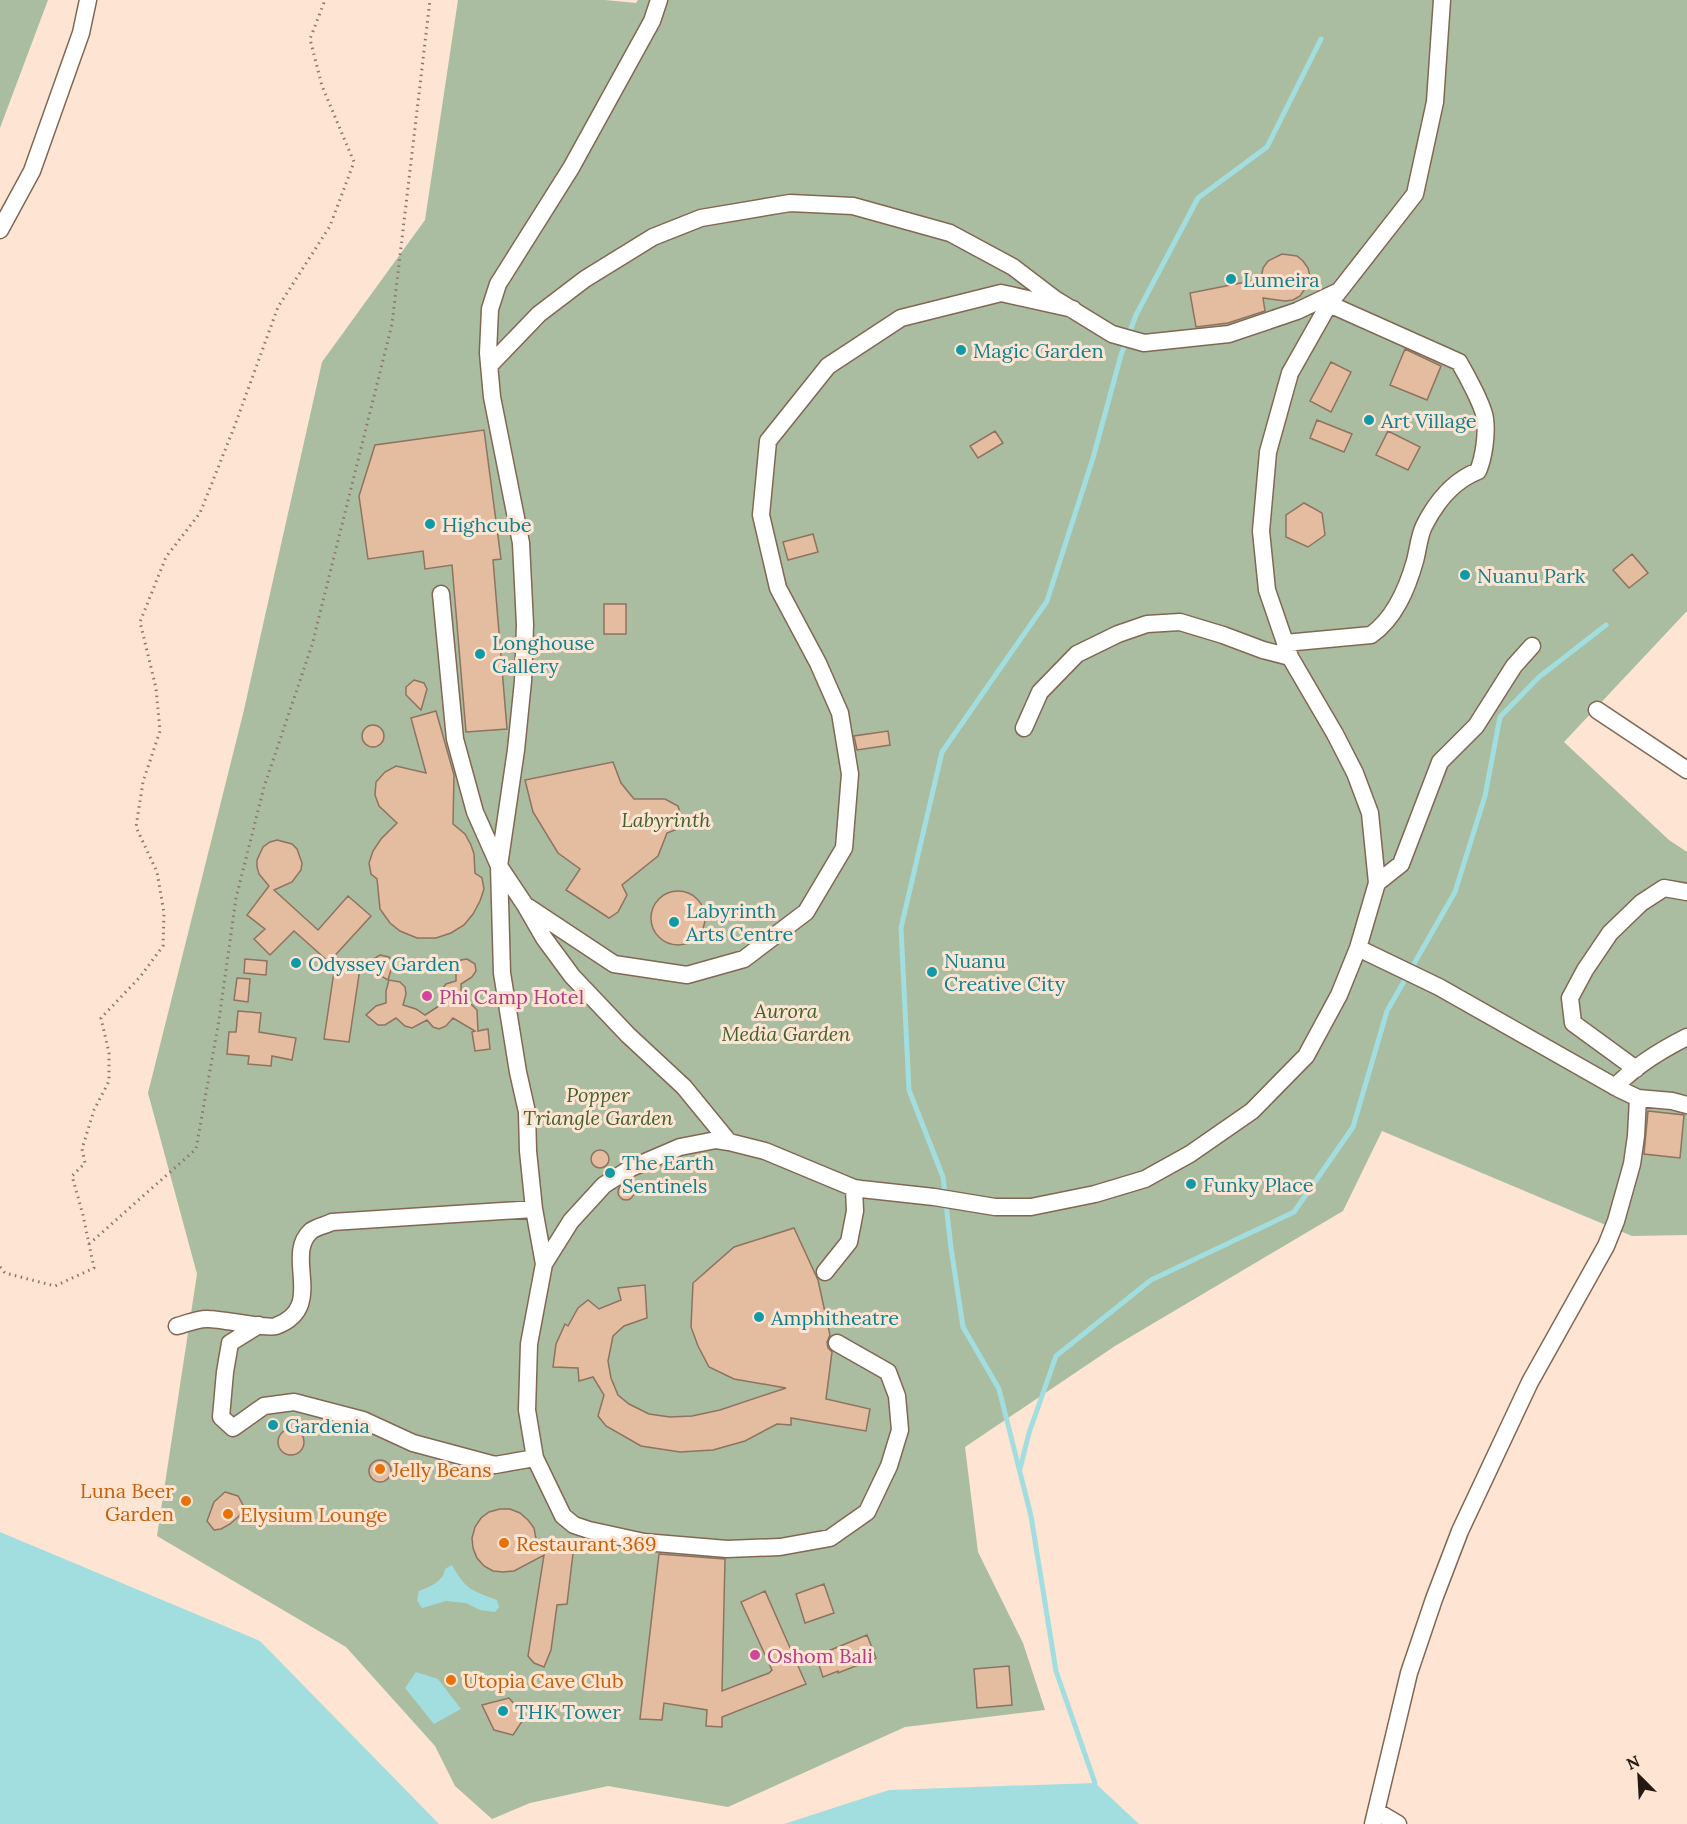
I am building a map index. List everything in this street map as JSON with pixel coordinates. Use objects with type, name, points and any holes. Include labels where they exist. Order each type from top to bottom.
[{"type":"street","points":[[0,230],[32,171],[81,33],[88,0]]},
{"type":"street","points":[[659,0],[652,21],[576,159],[498,284],[490,309],[488,353],[492,397],[521,543],[525,625],[523,681],[516,750],[499,866],[502,973],[527,1112],[528,1151],[534,1209],[544,1264],[529,1344],[527,1410],[535,1458],[563,1516],[574,1525],[589,1530],[644,1542],[727,1549],[780,1546],[830,1538],[867,1512],[889,1466],[900,1430],[897,1396],[888,1371],[837,1343]]},
{"type":"street","points":[[544,1264],[571,1221],[604,1185],[631,1168],[680,1147],[716,1140],[765,1151],[854,1188],[995,1207],[1031,1208],[1095,1194],[1145,1179],[1190,1154],[1252,1111],[1305,1056],[1339,995],[1358,948],[1377,883],[1370,813],[1355,773],[1287,650],[1267,590],[1261,531],[1268,452],[1290,373],[1334,298],[1416,194],[1435,102],[1442,0]]},
{"type":"street","points":[[489,366],[539,314],[585,279],[653,237],[701,218],[790,203],[853,206],[950,234],[1013,267],[1055,299],[1112,334],[1144,342],[1229,334],[1334,298],[1460,362],[1485,417],[1483,460],[1478,471],[1463,477],[1446,493],[1423,527],[1414,563],[1401,599],[1382,628],[1371,635],[1287,650],[1263,650],[1179,622],[1147,624],[1118,634],[1077,654],[1040,692],[1024,728]]},
{"type":"street","points":[[525,905],[614,964],[687,975],[744,959],[806,912],[844,848],[850,774],[840,713],[818,663],[778,588],[761,515],[768,441],[828,366],[901,318],[1001,293],[1073,309]]},
{"type":"street","points":[[441,594],[454,739],[475,812],[499,866],[544,938],[572,976],[628,1035],[684,1087],[729,1142]]},
{"type":"street","points":[[1377,883],[1401,864],[1440,762],[1476,726],[1514,666],[1532,646]]},
{"type":"street","points":[[1597,710],[1687,770]]},
{"type":"street","points":[[1636,1069],[1573,1023],[1570,998],[1585,970],[1610,933],[1641,903],[1664,888],[1687,892]]},
{"type":"street","points":[[1358,948],[1439,987],[1638,1098],[1672,1101],[1687,1105]]},
{"type":"street","points":[[1615,1087],[1627,1075],[1664,1048],[1687,1037]]},
{"type":"street","points":[[1398,1824],[1375,1818],[1409,1673],[1460,1530],[1530,1382],[1606,1246],[1616,1221],[1632,1164],[1638,1098]]},
{"type":"street","points":[[825,1272],[849,1242],[855,1211],[854,1188]]},
{"type":"street","points":[[177,1326],[206,1318],[274,1327],[294,1315],[304,1294],[301,1263],[303,1242],[312,1230],[332,1222],[534,1209]]},
{"type":"street","points":[[260,1325],[230,1343],[221,1417],[233,1428],[264,1406],[294,1402],[363,1420],[413,1443],[495,1465],[535,1458]]},
{"type":"path","points":[[0,1267],[5,1273],[54,1286],[94,1268],[72,1176],[85,1163],[82,1149],[94,1110],[109,1081],[109,1053],[101,1018],[140,977],[163,946],[164,913],[157,872],[136,827],[143,782],[160,731],[156,688],[140,622],[166,556],[200,513],[278,307],[330,226],[354,162],[322,86],[310,39],[325,0]]},
{"type":"path","points":[[89,1244],[196,1149],[219,1020],[236,898],[264,787],[312,645],[392,324],[430,0]]},
{"type":"green space","points":[[0,0],[48,0],[0,128]]},
{"type":"green space","name":"Nuanu Creative City","points":[[458,0],[605,0],[636,3],[638,0],[1687,0],[1687,611],[1564,742],[1669,840],[1687,852],[1687,1235],[1632,1236],[1382,1131],[1343,1211],[1115,1346],[965,1447],[978,1552],[1023,1643],[1045,1710],[905,1727],[728,1807],[608,1786],[530,1803],[492,1819],[455,1786],[435,1746],[346,1647],[157,1536],[197,1274],[148,1093],[243,714],[322,362],[425,220]]},
{"type":"water","points":[[0,1532],[260,1641],[439,1824],[0,1824]]},
{"type":"water","points":[[452,1565],[461,1580],[470,1588],[497,1600],[499,1607],[495,1612],[480,1610],[466,1603],[446,1601],[422,1608],[417,1600],[419,1591],[436,1583],[442,1577],[445,1569]]},
{"type":"water","points":[[416,1672],[438,1679],[461,1709],[434,1724],[405,1688]]},
{"type":"water","points":[[1095,1783],[1139,1824],[784,1824],[889,1790]]},
{"type":"building","points":[[1282,254],[1297,256],[1308,268],[1309,283],[1300,296],[1285,301],[1263,298],[1265,311],[1228,323],[1196,327],[1190,293],[1261,279],[1263,268],[1268,261]]},
{"type":"building","points":[[1405,349],[1441,366],[1427,400],[1390,385]]},
{"type":"building","points":[[1331,362],[1351,372],[1331,412],[1310,401]]},
{"type":"building","points":[[1317,420],[1352,434],[1344,452],[1310,438]]},
{"type":"building","name":"Highcube","points":[[484,430],[501,559],[493,560],[507,729],[466,732],[452,565],[425,569],[423,551],[368,559],[359,496],[375,445]]},
{"type":"building","points":[[995,431],[1003,443],[978,458],[970,446]]},
{"type":"building","points":[[1388,431],[1420,447],[1408,470],[1376,455]]},
{"type":"building","points":[[1304,503],[1322,513],[1325,535],[1308,547],[1286,537],[1286,515]]},
{"type":"building","points":[[813,534],[818,552],[788,560],[783,542]]},
{"type":"building","points":[[1632,554],[1648,573],[1629,588],[1613,570]]},
{"type":"building","points":[[604,604],[626,604],[626,634],[604,634]]},
{"type":"building","points":[[414,680],[424,683],[427,689],[421,710],[406,695],[406,687]]},
{"type":"building","points":[[436,711],[454,775],[453,824],[465,834],[471,845],[475,873],[482,878],[484,889],[473,914],[464,925],[436,938],[417,938],[400,931],[390,923],[380,909],[377,879],[371,874],[369,863],[381,839],[397,823],[379,806],[375,795],[376,782],[385,772],[396,766],[426,773],[411,718]]},
{"type":"building","points":[[373,725],[381,728],[384,736],[381,744],[373,747],[365,744],[362,736],[365,728]]},
{"type":"building","points":[[888,731],[890,745],[857,750],[854,736]]},
{"type":"building","points":[[613,762],[621,783],[634,799],[665,799],[678,806],[681,816],[680,828],[667,833],[658,856],[622,885],[627,895],[618,912],[609,918],[566,890],[580,869],[558,853],[533,812],[525,780]]},
{"type":"building","points":[[277,840],[292,844],[297,849],[302,863],[301,870],[292,882],[274,890],[318,930],[348,896],[371,916],[329,962],[294,931],[270,955],[254,939],[265,929],[247,915],[269,886],[259,874],[257,860],[263,847]]},
{"type":"building","points":[[673,891],[683,891],[693,895],[701,903],[705,918],[701,933],[693,941],[683,945],[673,945],[663,941],[655,933],[651,923],[651,913],[655,903],[663,895]]},
{"type":"building","points":[[380,955],[389,957],[393,963],[388,980],[370,970],[375,958]]},
{"type":"building","points":[[245,959],[267,961],[266,975],[244,973]]},
{"type":"building","points":[[467,959],[475,964],[476,971],[472,977],[461,984],[461,1003],[472,1005],[477,1010],[478,1031],[488,1029],[490,1049],[475,1051],[472,1032],[475,1031],[453,1018],[446,1026],[439,1029],[433,1027],[427,1020],[412,1028],[405,1026],[396,1018],[385,1025],[378,1025],[366,1015],[376,1006],[386,1003],[389,980],[400,982],[405,987],[403,1005],[425,1015],[442,1004],[442,989],[446,984],[456,981],[456,965],[461,960]]},
{"type":"building","points":[[335,965],[360,968],[349,1042],[324,1039]]},
{"type":"building","points":[[237,978],[250,979],[248,1002],[234,1000]]},
{"type":"building","points":[[238,1011],[261,1013],[259,1032],[296,1038],[292,1060],[272,1056],[271,1066],[248,1064],[249,1056],[227,1054],[229,1032],[236,1032]]},
{"type":"building","points":[[1648,1111],[1684,1115],[1680,1158],[1644,1154]]},
{"type":"building","points":[[600,1150],[606,1153],[609,1159],[606,1165],[600,1168],[594,1165],[591,1159],[594,1153]]},
{"type":"building","points":[[623,1184],[629,1184],[634,1192],[632,1198],[623,1200],[618,1195],[618,1189]]},
{"type":"building","points":[[794,1228],[818,1280],[830,1335],[827,1342],[832,1352],[826,1399],[870,1409],[866,1431],[791,1418],[791,1425],[777,1424],[745,1441],[713,1450],[680,1452],[641,1446],[606,1426],[598,1416],[604,1395],[593,1377],[579,1381],[578,1368],[553,1367],[556,1344],[565,1324],[568,1326],[578,1308],[588,1300],[599,1309],[621,1300],[618,1288],[645,1285],[647,1318],[624,1326],[613,1336],[608,1361],[611,1378],[618,1395],[629,1404],[649,1414],[670,1417],[692,1416],[720,1410],[786,1388],[734,1379],[709,1367],[691,1327],[693,1283],[734,1247]]},
{"type":"building","points":[[291,1429],[300,1433],[304,1442],[300,1451],[291,1455],[282,1451],[278,1442],[282,1433]]},
{"type":"building","points":[[380,1460],[388,1463],[391,1471],[388,1479],[380,1482],[372,1479],[369,1471],[372,1463]]},
{"type":"building","points":[[225,1492],[238,1496],[243,1505],[239,1516],[230,1524],[214,1530],[207,1521],[214,1502]]},
{"type":"building","points":[[510,1509],[520,1513],[528,1520],[534,1528],[537,1544],[574,1545],[567,1604],[557,1605],[551,1650],[544,1667],[534,1663],[528,1656],[544,1555],[514,1571],[503,1572],[493,1571],[484,1566],[477,1558],[473,1548],[472,1538],[481,1518],[489,1512]]},
{"type":"building","points":[[659,1554],[725,1559],[722,1691],[772,1670],[741,1602],[765,1591],[806,1684],[722,1717],[722,1727],[706,1726],[707,1710],[664,1703],[662,1720],[640,1719]]},
{"type":"building","points":[[824,1584],[834,1613],[805,1623],[796,1594]]},
{"type":"building","points":[[867,1635],[876,1658],[823,1677],[816,1656]]},
{"type":"building","points":[[1009,1666],[1012,1705],[977,1708],[974,1669]]},
{"type":"building","name":"THK Tower","points":[[509,1698],[525,1717],[513,1735],[494,1730],[482,1705]]},
{"type":"waterway","points":[[1095,1783],[1056,1671],[1031,1516],[999,1389],[963,1327],[943,1177],[909,1090],[901,928],[942,752],[1047,601],[1093,458],[1121,355],[1136,315],[1198,198],[1267,147],[1321,39]]},
{"type":"waterway","points":[[1020,1469],[1029,1433],[1056,1356],[1151,1280],[1294,1212],[1353,1127],[1387,1011],[1455,892],[1485,796],[1500,717],[1539,677],[1606,625]]},
{"type":"place","name":"Lumeira","points":[[1231,279]]},
{"type":"place","name":"Magic Garden","points":[[961,350]]},
{"type":"place","name":"Art Village","points":[[1369,420]]},
{"type":"place","name":"Highcube","points":[[430,524]]},
{"type":"place","name":"Nuanu Park","points":[[1465,575]]},
{"type":"place","name":"Longhouse Gallery","points":[[480,654]]},
{"type":"place","name":"Labyrinth Arts Centre","points":[[674,922]]},
{"type":"place","name":"Odyssey Garden","points":[[296,963]]},
{"type":"place","name":"Nuanu Creative City","points":[[932,972]]},
{"type":"place","name":"Phi Camp Hotel","points":[[427,996]]},
{"type":"place","name":"The Earth Sentinels","points":[[610,1173]]},
{"type":"place","name":"Funky Place","points":[[1191,1184]]},
{"type":"place","name":"Amphitheatre","points":[[759,1317]]},
{"type":"place","name":"Gardenia","points":[[273,1425]]},
{"type":"place","name":"Jelly Beans","points":[[380,1469]]},
{"type":"place","name":"Luna Beer Garden","points":[[186,1501]]},
{"type":"place","name":"Elysium Lounge","points":[[228,1514]]},
{"type":"place","name":"Restaurant 369","points":[[504,1543]]},
{"type":"place","name":"Oshom Bali","points":[[755,1655]]},
{"type":"place","name":"Utopia Cave Club","points":[[451,1680]]},
{"type":"place","name":"THK Tower","points":[[503,1711]]},
{"type":"park label","name":"Labyrinth","points":[[666,819]]},
{"type":"park label","name":"Aurora Media Garden","points":[[786,1022]]},
{"type":"park label","name":"Popper Triangle Garden","points":[[598,1106]]}]
